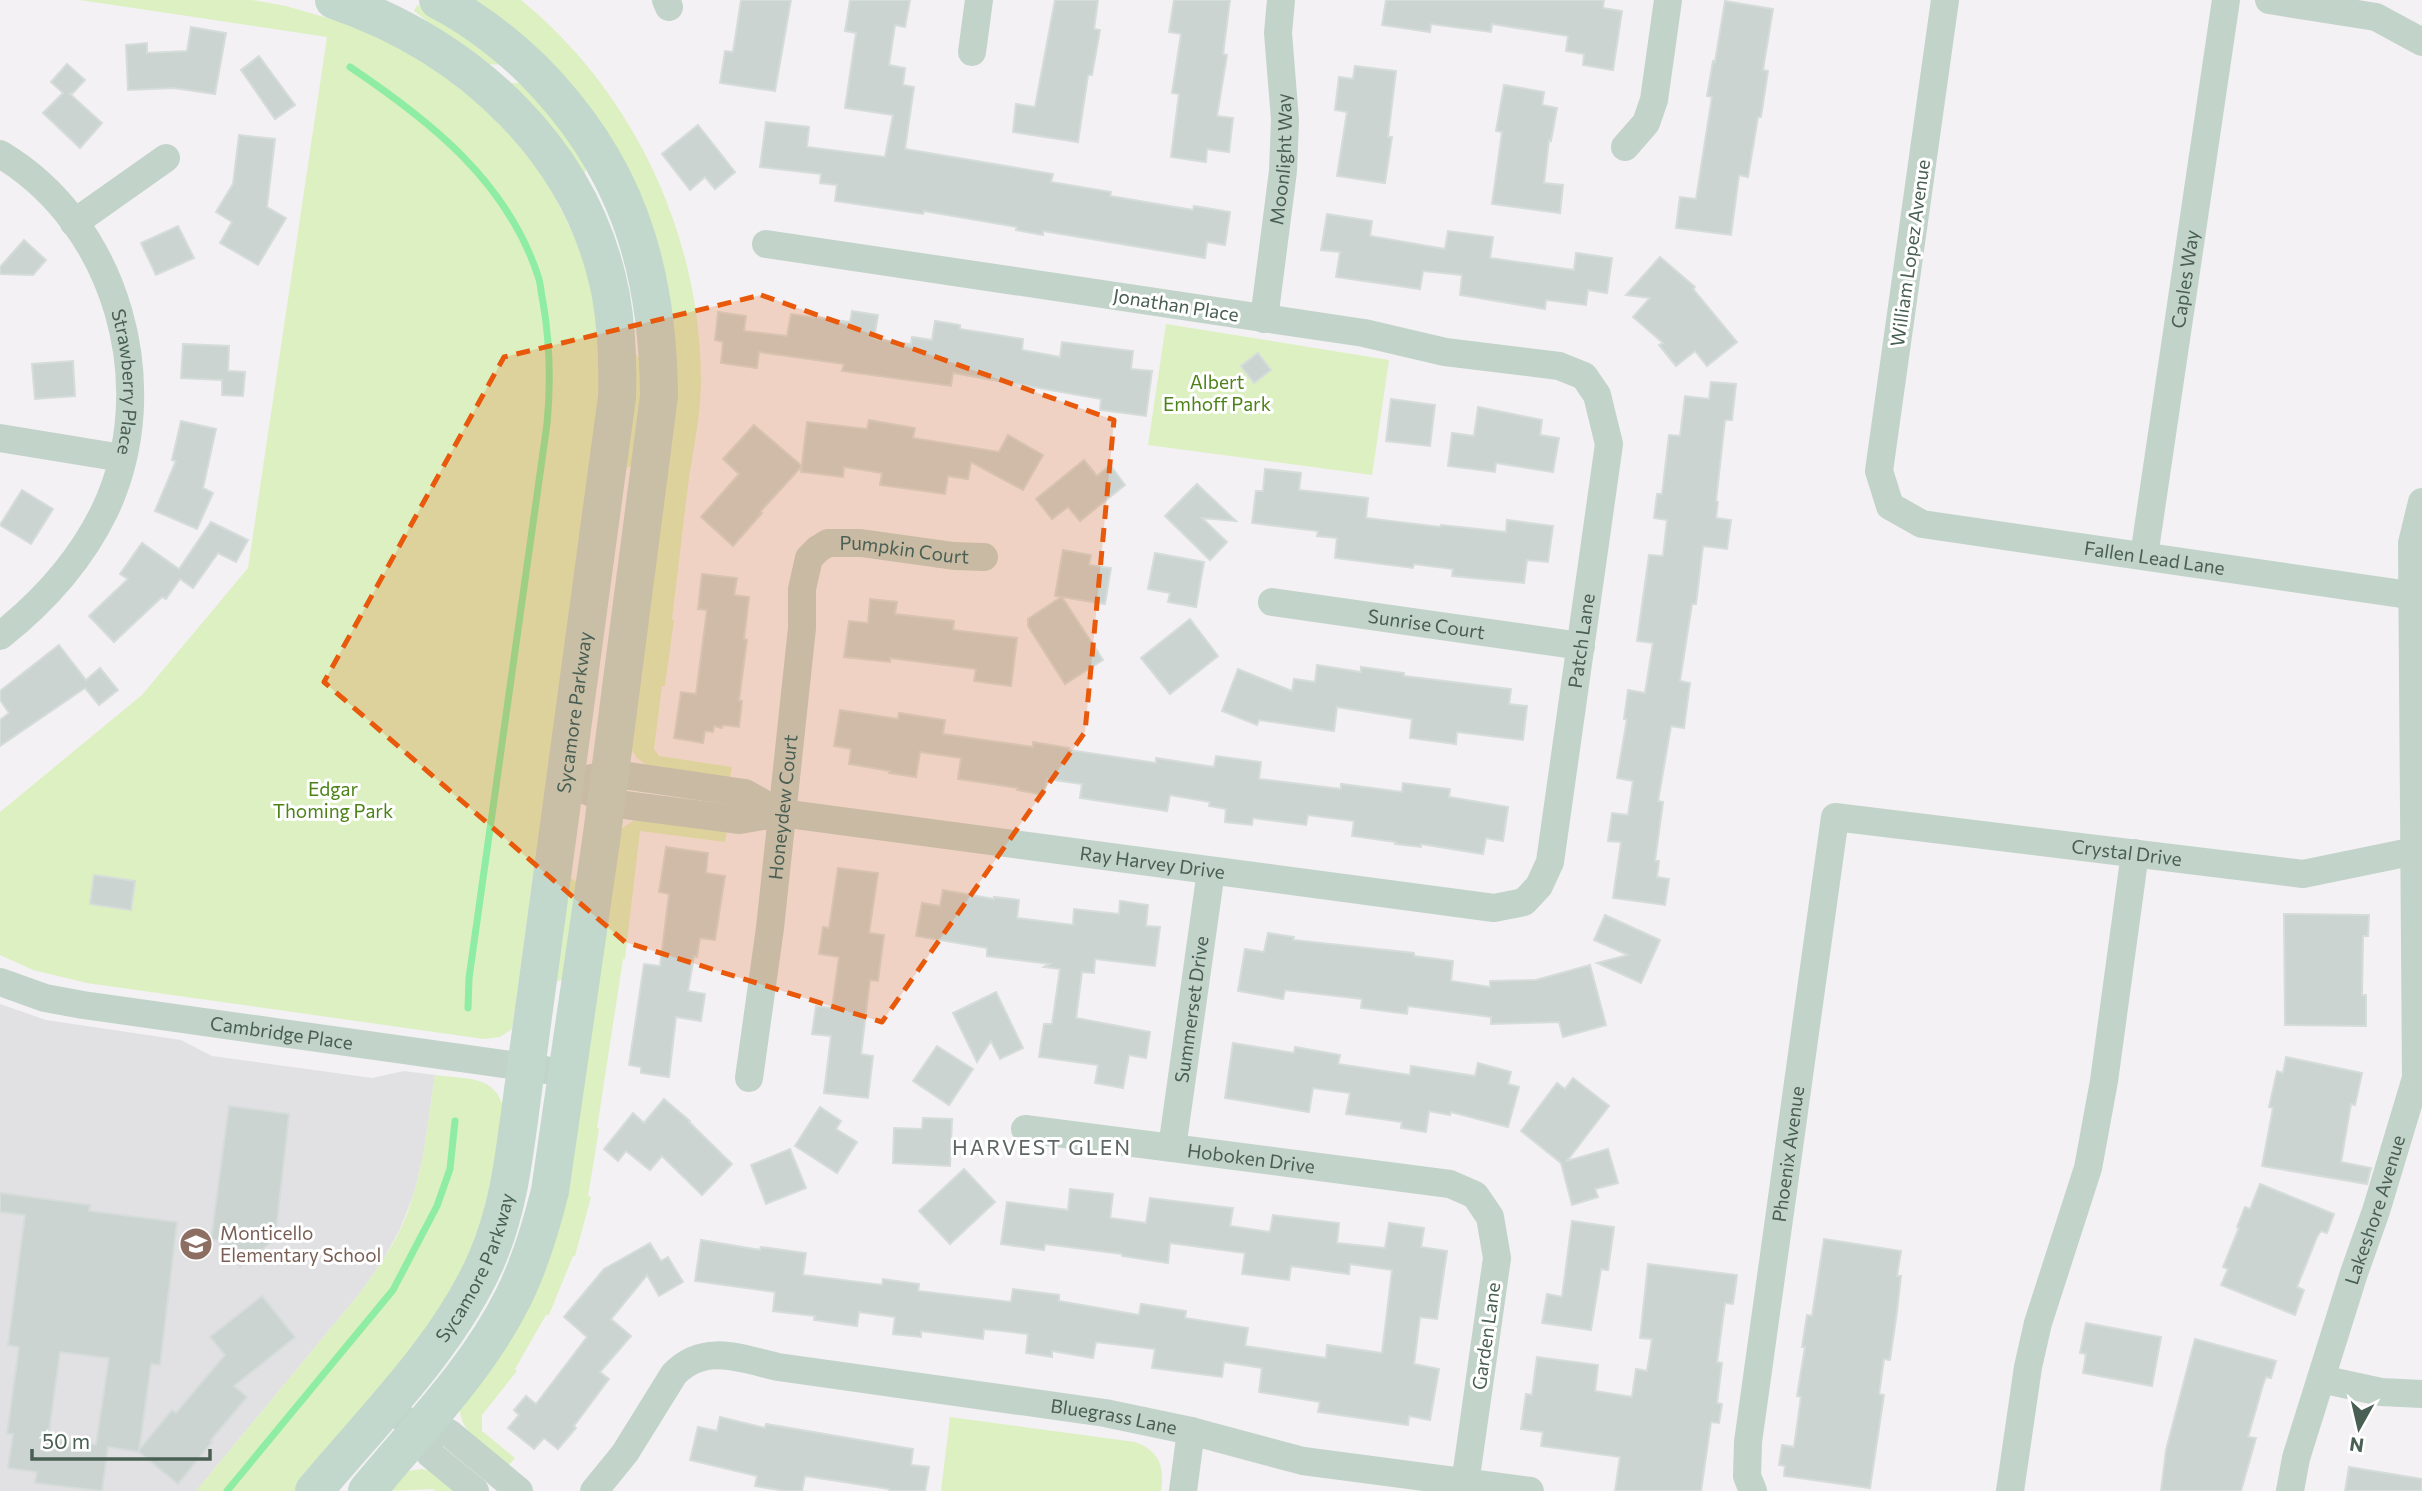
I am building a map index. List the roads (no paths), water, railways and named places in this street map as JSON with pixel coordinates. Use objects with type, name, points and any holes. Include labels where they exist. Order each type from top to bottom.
[{"type":"main road","points":[[367,1491],[470,1367],[492,1335],[513,1297],[542,1224],[550,1191],[567,1073],[657,423],[659,362],[651,294],[629,211],[611,172],[582,127],[551,88],[511,49],[481,25],[438,0]]},
{"type":"main road","name":"Sycamore Parkway","points":[[314,1491],[444,1334],[467,1298],[486,1259],[504,1207],[513,1167],[616,416],[617,339],[611,295],[585,217],[563,175],[540,141],[510,106],[477,77],[442,51],[351,2]]},
{"type":"street","points":[[972,52],[979,0]]},
{"type":"street","name":"Moonlight Way","points":[[1264,319],[1283,170],[1285,120],[1278,33],[1281,0]]},
{"type":"street","points":[[1625,148],[1646,123],[1654,100],[1668,0]]},
{"type":"street","name":"William Lopez Avenue","points":[[1890,506],[1879,471],[1945,0]]},
{"type":"street","name":"Caples Way","points":[[2144,556],[2226,0]]},
{"type":"street","points":[[2269,0],[2376,17],[2422,42]]},
{"type":"street","name":"Strawberry Place","points":[[0,155],[41,185],[74,223],[102,267],[122,320],[129,375],[122,458],[105,510],[76,558],[34,607],[0,636]]},
{"type":"street","points":[[74,223],[166,158]]},
{"type":"street","name":"Jonathan Place","points":[[766,244],[1364,333],[1445,352],[1559,366],[1584,376]]},
{"type":"street","name":"Patch Lane","points":[[1524,902],[1539,886],[1550,862],[1609,444],[1597,395],[1584,376]]},
{"type":"street","points":[[0,438],[122,458]]},
{"type":"street","name":"Lakeshore Avenue","points":[[2290,1491],[2296,1458],[2419,1078],[2415,851],[2417,597],[2412,542],[2422,502]]},
{"type":"street","name":"Fallen Lead Lane","points":[[1890,506],[1922,524],[2417,597]]},
{"type":"street","name":"Pumpkin Court","points":[[826,544],[861,542],[954,556],[984,557]]},
{"type":"street","name":"Honeydew Court","points":[[749,1078],[770,928],[802,628],[802,589],[809,558],[826,544]]},
{"type":"street","name":"Sunrise Court","points":[[1272,602],[1581,646]]},
{"type":"street","name":"Ray Harvey Drive","points":[[565,781],[608,787],[625,805],[740,820],[781,813],[1494,908],[1524,902]]},
{"type":"street","name":"Crystal Drive","points":[[1835,817],[2303,874],[2415,851]]},
{"type":"street","name":"Phoenix Avenue","points":[[1753,1491],[1746,1476],[1748,1442],[1835,817]]},
{"type":"street","points":[[2010,1491],[2028,1367],[2038,1323],[2088,1168],[2104,1082],[2135,853]]},
{"type":"street","name":"Summerset Drive","points":[[1172,1148],[1210,871]]},
{"type":"street","name":"Cambridge Place","points":[[0,982],[45,998],[83,1005],[567,1073]]},
{"type":"street","name":"Hoboken Drive","points":[[1025,1129],[1450,1184],[1475,1195]]},
{"type":"street","name":"Garden Lane","points":[[1465,1486],[1497,1258],[1490,1217],[1475,1195]]},
{"type":"street","name":"Bluegrass Lane","points":[[594,1491],[625,1453],[674,1374],[682,1365],[708,1354],[778,1367],[1105,1413],[1191,1431],[1303,1461],[1465,1486],[1530,1491]]},
{"type":"street","points":[[2321,1378],[2381,1392],[2422,1394]]},
{"type":"street","points":[[386,1405],[418,1430],[430,1454],[475,1491]]},
{"type":"street","points":[[418,1430],[449,1433],[519,1491]]},
{"type":"street","points":[[1182,1491],[1191,1431]]},
{"type":"waterway","points":[[350,67],[436,131],[486,182],[507,211],[524,242],[539,279],[545,317],[549,363],[547,424],[469,978],[468,1008]]},
{"type":"waterway","points":[[227,1491],[393,1290],[437,1206],[450,1169],[455,1121]]},
{"type":"place","name":"Monticello Elementary School","points":[[196,1244]]},
{"type":"district","name":"HARVEST GLEN","points":[[1042,1148]]},
{"type":"park label","name":"Albert Emhoff Park","points":[[1217,393]]},
{"type":"park label","name":"Edgar Thoming Park","points":[[333,800]]}]
